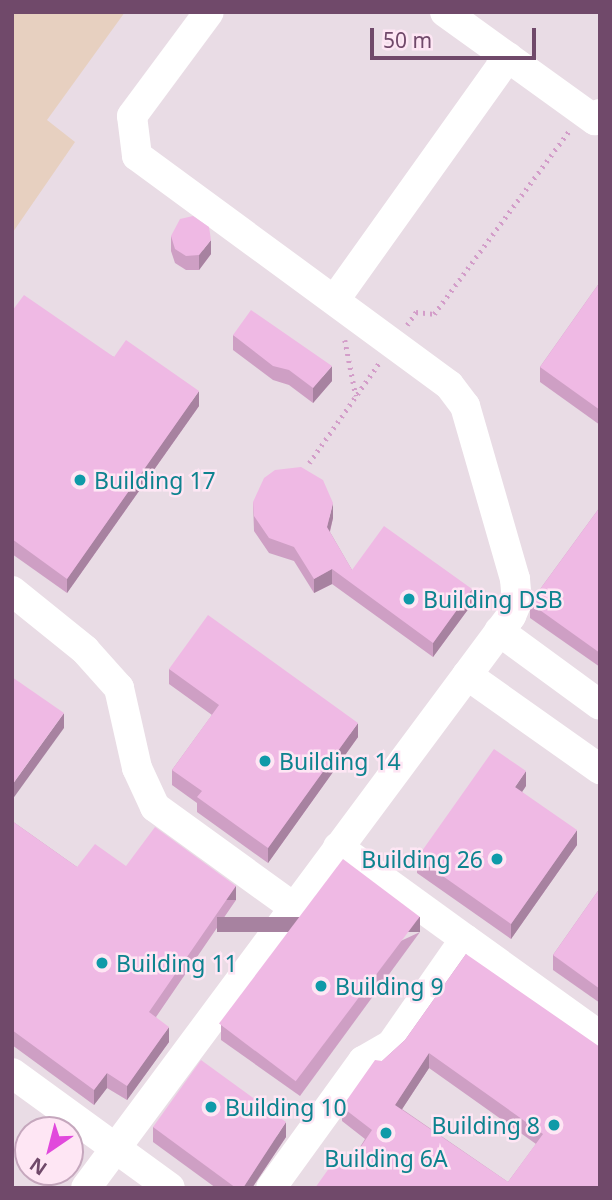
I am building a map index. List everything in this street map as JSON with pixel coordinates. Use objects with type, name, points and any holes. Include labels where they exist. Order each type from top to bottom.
[{"type":"lane","points":[[86,1188],[467,675],[517,602],[515,579],[465,406],[449,385],[336,298],[137,156],[132,116],[209,12]]},
{"type":"lane","points":[[445,12],[591,113]]},
{"type":"lane","points":[[336,298],[508,57]]},
{"type":"lane","points":[[12,591],[85,650],[119,688],[137,768],[155,807],[293,907]]},
{"type":"lane","points":[[499,631],[600,705]]},
{"type":"lane","points":[[467,675],[600,769]]},
{"type":"lane","points":[[338,847],[600,1036]]},
{"type":"lane","points":[[271,1188],[363,1061],[391,1045],[465,939]]},
{"type":"lane","points":[[12,1073],[170,1188]]},
{"type":"path","points":[[309,463],[416,312],[433,314],[591,113]]},
{"type":"path","points":[[336,298],[356,396]]},
{"type":"shaded area","points":[[12,12],[600,12],[600,1188],[12,1188]]},
{"type":"shaded area","points":[[12,12],[125,12],[47,120],[75,142],[13,232]]},
{"type":"building","points":[[193,216],[209,227],[211,240],[199,255],[186,256],[175,249],[171,236],[180,219]]},
{"type":"building","points":[[600,282],[600,410],[540,367]]},
{"type":"building","name":"Building 17","points":[[24,295],[114,357],[126,340],[199,391],[67,579],[12,539],[12,311]]},
{"type":"building","points":[[251,310],[332,366],[313,388],[289,370],[273,366],[233,335]]},
{"type":"building","points":[[301,467],[323,480],[333,503],[327,527],[352,570],[384,526],[472,589],[433,643],[332,569],[314,579],[294,547],[269,538],[254,516],[253,502],[264,478],[275,470]]},
{"type":"building","points":[[600,507],[600,653],[530,603]]},
{"type":"building","name":"Building 14","points":[[208,615],[358,723],[268,848],[197,797],[202,791],[172,770],[219,705],[169,669]]},
{"type":"building","points":[[12,677],[64,713],[12,785]]},
{"type":"building","name":"Building 26","points":[[494,749],[526,771],[515,787],[577,830],[511,924],[417,858]]},
{"type":"building","name":"Building 11","points":[[12,821],[77,867],[95,844],[126,866],[155,827],[236,886],[149,1012],[169,1027],[127,1086],[107,1073],[94,1090],[12,1030]]},
{"type":"building","name":"Building 9","points":[[343,859],[420,917],[296,1081],[219,1024]]},
{"type":"building","points":[[600,888],[600,989],[553,955]]},
{"type":"building","points":[[466,954],[600,1047],[600,1188],[315,1188],[337,1157],[348,1166],[372,1130],[342,1107],[375,1060],[382,1061],[405,1040]],"holes":[[[429,1053],[543,1134],[508,1182],[395,1105]]]},
{"type":"building","name":"Building 10","points":[[201,1060],[286,1122],[243,1188],[236,1188],[153,1127]]},
{"type":"place","name":"Building 17","points":[[80,480]]},
{"type":"place","name":"Building DSB","points":[[409,599]]},
{"type":"place","name":"Building 14","points":[[265,761]]},
{"type":"place","name":"Building 26","points":[[497,859]]},
{"type":"place","name":"Building 11","points":[[102,963]]},
{"type":"place","name":"Building 9","points":[[321,986]]},
{"type":"place","name":"Building 10","points":[[211,1107]]},
{"type":"place","name":"Building 8","points":[[554,1125]]},
{"type":"place","name":"Building 6A","points":[[386,1133]]}]
